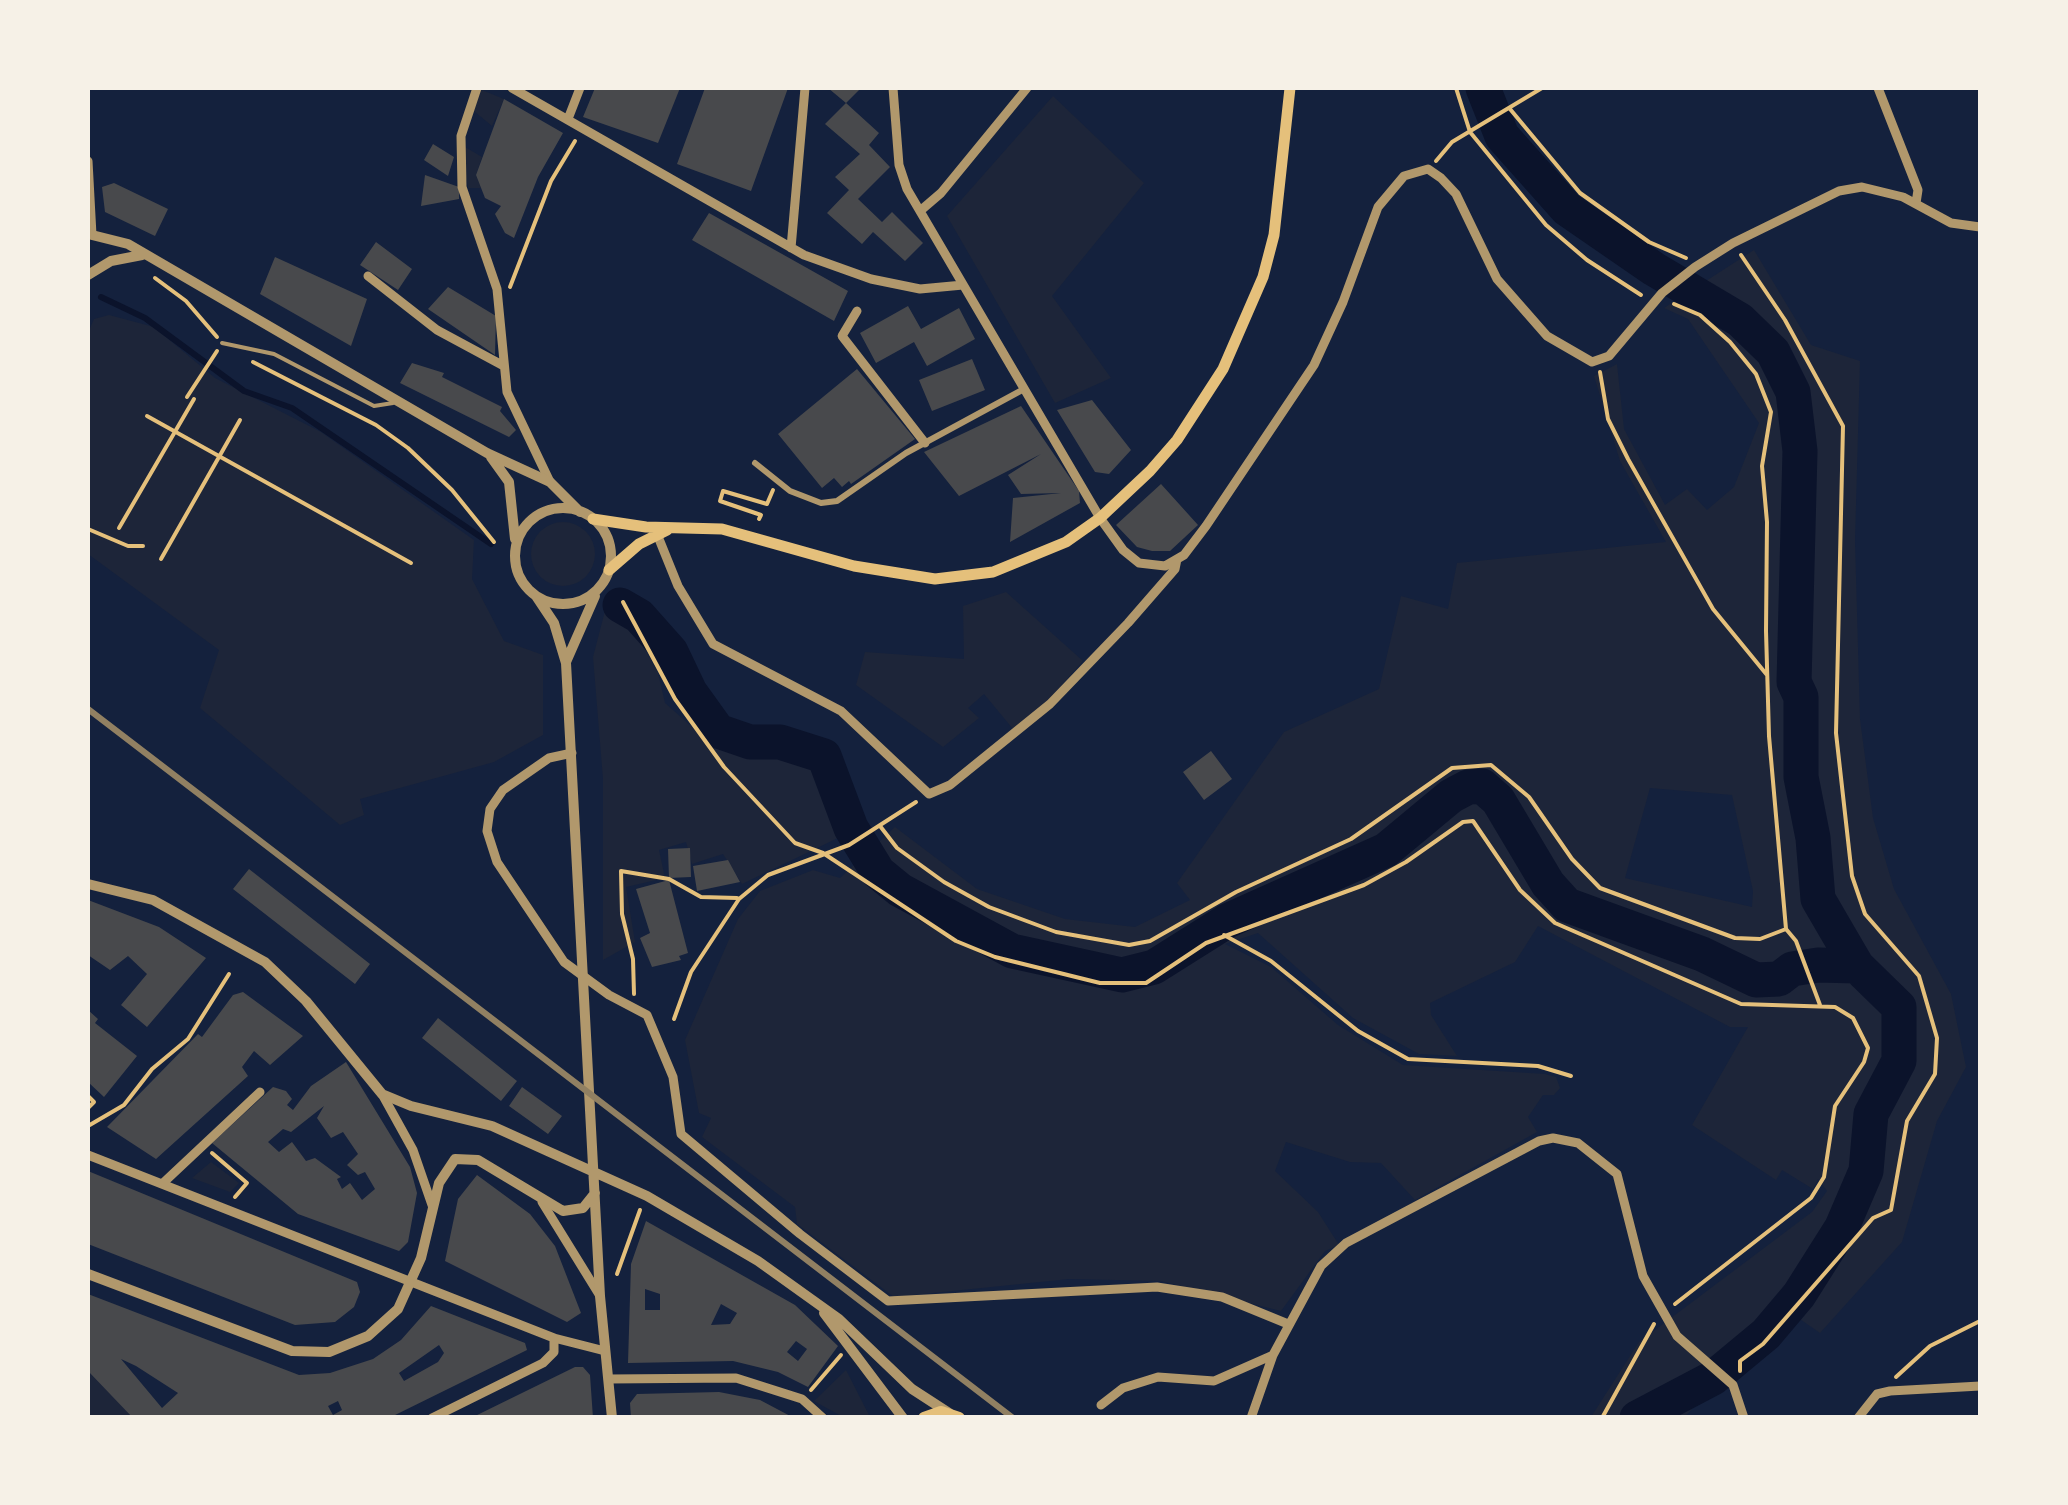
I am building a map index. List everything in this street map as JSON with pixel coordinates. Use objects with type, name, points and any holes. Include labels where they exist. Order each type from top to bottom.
[{"type":"main road","points":[[593,519],[623,526],[722,529],[854,566],[935,579],[974,577],[1009,567],[1066,542],[1100,518],[1177,440],[1223,369],[1244,324],[1274,235],[1290,88]]},
{"type":"main road","points":[[609,570],[657,534],[676,527]]},
{"type":"main road","points":[[924,1418],[954,1415]]},
{"type":"street","points":[[477,88],[461,136],[462,186],[500,304],[507,392],[550,482],[580,512],[593,519],[609,542],[609,570],[566,663]]},
{"type":"street","points":[[512,88],[791,248],[871,278],[920,289],[964,285]]},
{"type":"street","points":[[568,119],[580,88]]},
{"type":"street","points":[[791,248],[806,88]]},
{"type":"street","points":[[894,88],[899,165],[920,211],[1100,518],[1123,550],[1139,563],[1165,566],[1177,559],[1206,526],[1314,364],[1344,302],[1378,207],[1404,176],[1428,169],[1456,194],[1497,279],[1547,336],[1575,355],[1598,360],[1609,356],[1662,293],[1733,243],[1803,208],[1862,187],[1916,203],[1950,223],[1980,227]]},
{"type":"street","points":[[920,211],[941,193],[1028,88]]},
{"type":"street","points":[[1878,88],[1918,190],[1916,203]]},
{"type":"street","points":[[88,161],[90,235],[128,244],[487,453],[550,482]]},
{"type":"street","points":[[88,275],[112,260],[143,255]]},
{"type":"street","points":[[368,276],[437,330],[502,365]]},
{"type":"street","points":[[857,311],[842,336],[925,443]]},
{"type":"street","points":[[755,463],[777,481],[821,504],[837,501],[925,443],[1025,389]]},
{"type":"street","points":[[487,453],[509,482],[518,574],[554,623],[566,663],[600,1296],[612,1418]]},
{"type":"street","points":[[516,546],[522,530],[540,514],[553,509],[580,512]]},
{"type":"street","points":[[657,534],[678,586],[713,644],[841,710],[928,794],[950,786],[1050,704],[1128,623],[1175,569],[1177,559]]},
{"type":"street","points":[[536,596],[561,604],[575,603],[598,590]]},
{"type":"street","points":[[572,753],[549,758],[503,790],[490,809],[487,831],[497,862],[564,962],[647,1015],[660,1036],[673,1076],[680,1134],[888,1301],[1157,1286],[1222,1296],[1288,1324]]},
{"type":"street","points":[[88,884],[153,900],[255,956],[306,1001],[382,1094],[413,1150],[433,1206]]},
{"type":"street","points":[[162,1184],[260,1092]]},
{"type":"street","points":[[382,1094],[411,1106],[492,1126],[647,1196],[758,1261],[814,1300],[871,1347],[912,1389],[954,1415]]},
{"type":"street","points":[[1251,1418],[1273,1355],[1321,1266],[1346,1243],[1539,1141],[1553,1138],[1578,1144],[1617,1174],[1642,1276],[1677,1336],[1725,1376],[1738,1397],[1744,1418]]},
{"type":"street","points":[[88,1155],[554,1338],[606,1350]]},
{"type":"street","points":[[88,1274],[250,1338],[306,1354],[342,1348],[376,1330],[394,1314],[413,1282],[444,1172],[462,1156],[490,1166],[542,1202],[577,1211],[588,1205],[596,1192]]},
{"type":"street","points":[[542,1202],[600,1296]]},
{"type":"street","points":[[814,1300],[904,1418]]},
{"type":"street","points":[[432,1418],[543,1363],[554,1352],[554,1338]]},
{"type":"street","points":[[1101,1405],[1123,1388],[1158,1377],[1214,1381],[1273,1355]]},
{"type":"street","points":[[609,1379],[736,1378],[802,1399],[823,1418]]},
{"type":"street","points":[[1858,1418],[1876,1394],[1980,1386]]},
{"type":"lane","points":[[222,342],[274,354],[374,406],[401,402]]},
{"type":"path","points":[[1456,88],[1473,131],[1546,225],[1587,260],[1654,302],[1677,304],[1700,315],[1730,342],[1756,374],[1768,399],[1771,412],[1762,466],[1767,522],[1767,675],[1786,929],[1796,941],[1820,1006]]},
{"type":"path","points":[[1428,169],[1452,142],[1542,88]]},
{"type":"path","points":[[1509,110],[1580,193],[1649,242],[1698,266]]},
{"type":"path","points":[[500,304],[551,181],[578,137]]},
{"type":"path","points":[[1733,243],[1785,320],[1843,426],[1836,733],[1849,859],[1865,914],[1918,976],[1936,1038],[1935,1074],[1908,1122],[1891,1210],[1873,1218],[1763,1344],[1740,1360],[1738,1367],[1748,1386],[1738,1397]]},
{"type":"path","points":[[119,528],[222,342],[186,301],[145,271]]},
{"type":"path","points":[[1598,360],[1608,419],[1628,459],[1713,609],[1767,675]]},
{"type":"path","points":[[252,361],[376,425],[408,448],[442,479],[494,542]]},
{"type":"path","points":[[148,416],[411,562]]},
{"type":"path","points":[[162,559],[240,420]]},
{"type":"path","points":[[759,519],[761,515],[720,500],[722,492],[767,504],[777,481]]},
{"type":"path","points":[[88,529],[128,546],[144,546]]},
{"type":"path","points":[[624,602],[675,699],[724,767],[795,843],[823,853],[956,941],[995,957],[1100,983],[1146,983],[1224,936],[1364,885],[1406,862],[1463,822],[1472,821],[1520,890],[1555,923],[1742,1004],[1834,1007],[1853,1018],[1868,1048],[1864,1062],[1835,1106],[1824,1177],[1791,1218],[1649,1328],[1602,1418]]},
{"type":"path","points":[[880,826],[898,848],[944,882],[988,907],[1056,932],[1129,945],[1150,941],[1236,892],[1351,839],[1452,768],[1480,763],[1514,780],[1586,876],[1618,898],[1671,912],[1735,938],[1760,939],[1786,929]]},
{"type":"path","points":[[674,1019],[691,972],[739,898],[768,875],[849,845],[928,794]]},
{"type":"path","points":[[634,1008],[633,959],[622,914],[621,871],[669,878],[701,896],[739,898]]},
{"type":"path","points":[[1224,936],[1271,960],[1358,1031],[1408,1059],[1538,1066],[1571,1076]]},
{"type":"path","points":[[88,1126],[124,1105],[152,1069],[188,1040],[229,974]]},
{"type":"path","points":[[88,1096],[94,1102],[88,1108]]},
{"type":"path","points":[[212,1153],[248,1183],[234,1199]]},
{"type":"path","points":[[617,1274],[640,1210]]},
{"type":"path","points":[[1890,1391],[1898,1371],[1930,1346],[1980,1320]]},
{"type":"path","points":[[808,1393],[844,1352]]},
{"type":"shaded area","points":[[477,88],[504,99],[492,126],[469,107]]},
{"type":"shaded area","points":[[1053,96],[1144,183],[1052,296],[1111,378],[1055,403],[947,216]]},
{"type":"shaded area","points":[[460,144],[482,157],[476,175],[481,188],[468,188]]},
{"type":"shaded area","points":[[1754,250],[1811,345],[1860,361],[1855,541],[1860,719],[1873,818],[1894,889],[1951,994],[1966,1067],[1937,1121],[1902,1242],[1820,1333],[1794,1315],[1711,1387],[1685,1417],[1591,1417],[1639,1342],[1812,1212],[1827,1191],[1818,1179],[1813,1189],[1782,1170],[1776,1180],[1692,1125],[1748,1027],[1730,1027],[1538,926],[1515,962],[1430,1003],[1431,1015],[1457,1056],[1419,1054],[1353,1018],[1258,933],[1225,944],[1271,967],[1338,1025],[1403,1065],[1545,1074],[1556,1077],[1560,1088],[1554,1095],[1543,1095],[1528,1117],[1537,1132],[1415,1200],[1381,1163],[1350,1162],[1286,1142],[1275,1171],[1318,1212],[1339,1245],[1325,1251],[1281,1311],[1161,1281],[1069,1279],[894,1297],[797,1224],[795,1207],[702,1137],[711,1118],[699,1113],[685,1040],[738,919],[760,891],[813,870],[840,878],[895,827],[977,889],[1065,919],[1135,927],[1190,900],[1177,883],[1284,732],[1379,689],[1401,596],[1448,609],[1457,563],[1666,542],[1620,461],[1594,376],[1617,364],[1624,429],[1665,505],[1687,489],[1707,510],[1734,487],[1759,423],[1688,319],[1664,308]],"holes":[[[1650,788],[1732,795],[1753,891],[1752,907],[1625,878]]]},
{"type":"shaded area","points":[[109,315],[154,327],[215,378],[321,432],[474,540],[472,579],[504,641],[543,655],[543,735],[494,762],[360,799],[364,815],[340,825],[200,708],[219,650],[88,554],[88,333],[94,319]]},
{"type":"shaded area","points":[[563,522],[586,531],[595,554],[586,577],[563,586],[540,577],[531,554],[540,531]]},
{"type":"shaded area","points":[[1006,592],[1083,661],[1044,705],[1013,729],[984,694],[968,708],[979,718],[943,747],[856,685],[865,652],[964,659],[963,606]]},
{"type":"shaded area","points":[[606,607],[627,616],[658,673],[665,703],[699,733],[796,751],[819,762],[842,836],[742,884],[723,854],[692,864],[686,842],[659,850],[665,878],[626,887],[635,942],[603,960],[603,779],[593,657]]},
{"type":"shaded area","points":[[211,1162],[239,1183],[230,1192],[192,1178]]},
{"type":"shaded area","points":[[846,1370],[870,1417],[843,1417],[814,1401]]},
{"type":"shaded area","points":[[88,1371],[133,1417],[88,1417]]},
{"type":"building","points":[[595,88],[680,88],[658,143],[583,117]]},
{"type":"building","points":[[705,88],[788,88],[751,191],[677,164]]},
{"type":"building","points":[[828,88],[861,88],[846,103]]},
{"type":"building","points":[[504,99],[563,133],[538,177],[514,238],[505,233],[495,214],[501,206],[485,198],[476,175]]},
{"type":"building","points":[[846,103],[879,133],[869,145],[890,167],[858,199],[882,222],[892,212],[923,243],[905,261],[873,232],[862,244],[827,213],[849,190],[835,177],[860,154],[825,124]]},
{"type":"building","points":[[433,144],[454,157],[448,176],[424,160]]},
{"type":"building","points":[[425,175],[459,187],[459,199],[421,206]]},
{"type":"building","points":[[114,183],[168,209],[155,236],[105,212],[102,187]]},
{"type":"building","points":[[709,213],[848,291],[834,321],[692,240]]},
{"type":"building","points":[[376,242],[412,269],[398,290],[360,265]]},
{"type":"building","points":[[275,257],[367,299],[351,346],[260,294]]},
{"type":"building","points":[[448,287],[496,316],[495,355],[428,309]]},
{"type":"building","points":[[908,306],[921,329],[959,308],[975,339],[927,366],[914,342],[876,363],[860,333]]},
{"type":"building","points":[[972,359],[985,390],[932,411],[919,380]]},
{"type":"building","points":[[412,363],[444,373],[442,377],[502,407],[500,411],[516,430],[509,437],[400,383]]},
{"type":"building","points":[[857,369],[915,439],[851,484],[849,481],[842,487],[834,478],[822,488],[778,434]]},
{"type":"building","points":[[1092,400],[1131,450],[1109,474],[1095,472],[1057,410]]},
{"type":"building","points":[[1021,406],[1079,491],[1080,503],[1010,542],[1013,498],[1061,493],[1021,494],[1008,475],[1041,454],[959,496],[924,452]]},
{"type":"building","points":[[1161,484],[1198,525],[1170,551],[1152,551],[1137,547],[1116,525]]},
{"type":"building","points":[[1211,751],[1232,779],[1204,800],[1183,772]]},
{"type":"building","points":[[690,848],[691,877],[669,878],[668,849]]},
{"type":"building","points":[[728,860],[740,882],[697,891],[693,866]]},
{"type":"building","points":[[249,869],[370,964],[355,984],[233,889]]},
{"type":"building","points":[[669,880],[688,953],[679,956],[681,960],[652,967],[640,938],[650,933],[636,889]]},
{"type":"building","points":[[88,900],[159,927],[206,958],[147,1027],[121,1005],[147,974],[128,956],[110,970],[88,955]]},
{"type":"building","points":[[243,992],[303,1036],[270,1065],[254,1051],[242,1067],[248,1076],[156,1159],[107,1127],[198,1034],[202,1037],[233,995]]},
{"type":"building","points":[[88,1010],[98,1019],[95,1023],[137,1056],[104,1097],[88,1082]]},
{"type":"building","points":[[438,1018],[517,1081],[501,1101],[422,1038]]},
{"type":"building","points":[[346,1062],[410,1167],[417,1193],[408,1242],[399,1251],[298,1214],[212,1143],[273,1087],[286,1091],[292,1099],[287,1105],[293,1110],[311,1086]],"holes":[[[324,1106],[317,1118],[331,1138],[343,1132],[358,1154],[347,1165],[358,1175],[365,1172],[375,1189],[362,1200],[350,1183],[342,1189],[337,1179],[341,1177],[315,1158],[306,1161],[292,1142],[279,1152],[268,1142],[283,1129],[291,1132]]]},
{"type":"building","points":[[522,1087],[562,1116],[548,1134],[509,1106]]},
{"type":"building","points":[[88,1171],[357,1282],[360,1292],[354,1307],[335,1322],[295,1325],[88,1244]]},
{"type":"building","points":[[477,1175],[530,1214],[555,1246],[581,1313],[567,1322],[445,1261],[458,1199]]},
{"type":"building","points":[[646,1221],[795,1305],[838,1346],[808,1387],[778,1372],[733,1361],[628,1363],[631,1264]],"holes":[[[645,1289],[660,1294],[660,1310],[645,1310]],[[721,1304],[737,1313],[730,1324],[711,1325]],[[796,1341],[807,1349],[798,1361],[787,1352]]]},
{"type":"building","points":[[88,1294],[299,1375],[330,1373],[373,1359],[401,1340],[431,1306],[525,1343],[527,1350],[389,1418],[133,1418],[88,1371]],"holes":[[[439,1345],[444,1353],[438,1362],[404,1381],[399,1373]],[[121,1359],[178,1393],[162,1408]],[[338,1401],[342,1410],[333,1415],[328,1406]]]},
{"type":"building","points":[[575,1367],[583,1367],[590,1375],[593,1418],[471,1418]]},
{"type":"building","points":[[719,1392],[760,1400],[794,1418],[631,1418],[630,1403],[637,1394]]},
{"type":"waterway","points":[[1483,88],[1502,136],[1567,209],[1654,269],[1740,320],[1773,352],[1793,392],[1800,451],[1794,682],[1801,697],[1801,777],[1813,838],[1818,899],[1857,966],[1899,1007],[1899,1061],[1871,1114],[1866,1171],[1842,1227],[1799,1295],[1766,1334],[1713,1378],[1637,1418]]},
{"type":"waterway","points":[[101,297],[145,318],[244,391],[292,408],[491,544]]},
{"type":"waterway","points":[[620,605],[639,616],[671,652],[690,692],[718,731],[750,742],[780,742],[824,756],[851,828],[878,872],[900,890],[1012,951],[1122,975],[1154,967],[1227,921],[1386,850],[1451,796],[1468,787],[1482,786],[1498,800],[1548,884],[1567,905],[1702,954],[1756,980],[1779,979],[1792,969],[1818,965],[1857,966]]},
{"type":"railway","points":[[88,709],[1013,1418]]}]
